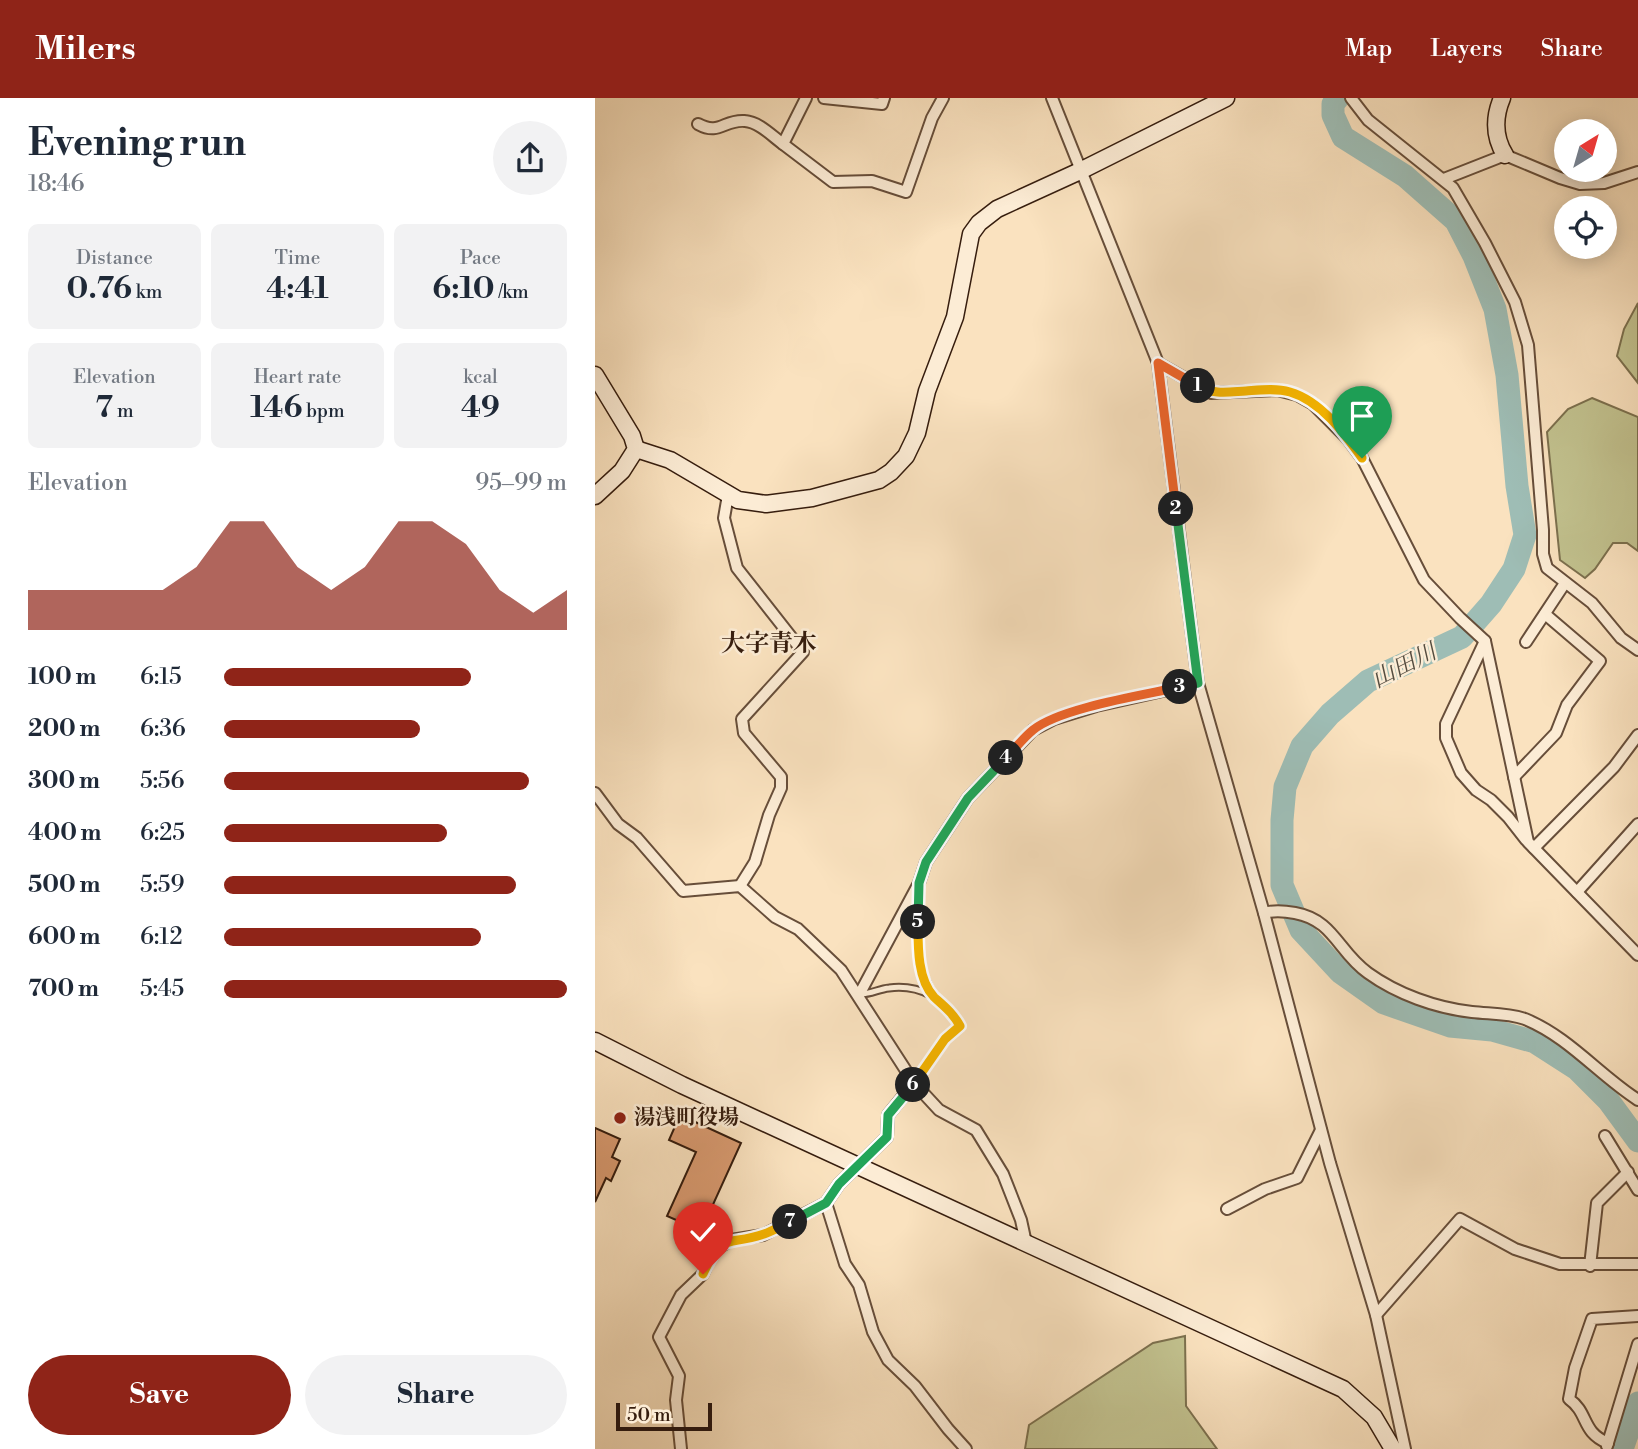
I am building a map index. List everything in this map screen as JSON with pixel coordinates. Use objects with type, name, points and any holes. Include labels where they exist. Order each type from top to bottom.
[{"type":"street","points":[[783,144],[806,98]]},
{"type":"street","points":[[824,98],[882,104],[884,98]]},
{"type":"street","points":[[698,124],[708,130],[746,121],[756,124],[833,182],[873,181],[907,192],[932,118],[943,98]]},
{"type":"street","points":[[1052,98],[1158,363],[1198,683],[1264,913],[1321,1130],[1376,1315],[1405,1449]]},
{"type":"street","points":[[636,449],[670,460],[728,495],[750,502],[782,503],[879,480],[906,456],[917,433],[927,391],[955,317],[971,234],[975,228],[997,209],[1226,98]]},
{"type":"street","points":[[1502,98],[1496,135],[1506,155],[1580,184],[1604,183],[1638,172]]},
{"type":"street","points":[[1355,99],[1368,120],[1444,179],[1461,199],[1485,243],[1524,326],[1529,355],[1544,561],[1547,568],[1592,603],[1621,638],[1638,650]]},
{"type":"street","points":[[1444,179],[1506,155]]},
{"type":"street","points":[[1158,363],[1211,393],[1277,390],[1297,395],[1313,404],[1335,424],[1362,458],[1424,580],[1484,640],[1531,845]]},
{"type":"street","points":[[595,376],[632,436],[636,449],[622,471],[595,496]]},
{"type":"street","points":[[728,495],[725,517],[737,568],[803,652],[742,719],[744,733],[781,777],[781,788],[769,815],[755,862],[740,886]]},
{"type":"street","points":[[1526,642],[1565,583]]},
{"type":"street","points":[[1514,777],[1556,733],[1567,705],[1600,661],[1545,614]]},
{"type":"street","points":[[1484,640],[1446,724],[1446,738],[1461,773],[1476,790],[1508,817],[1531,845],[1638,955]]},
{"type":"street","points":[[859,995],[919,883],[926,862],[968,798],[1033,730],[1053,719],[1096,706],[1198,683]]},
{"type":"street","points":[[1531,845],[1614,766],[1638,735]]},
{"type":"street","points":[[595,793],[618,824],[637,838],[683,891],[740,886],[775,917],[799,929],[841,970],[914,1083],[939,1110],[976,1130],[1003,1174],[1021,1220],[1026,1243]]},
{"type":"street","points":[[1577,892],[1638,824]]},
{"type":"street","points":[[1264,913],[1280,910],[1316,918],[1366,972],[1385,984],[1440,1006],[1510,1015],[1536,1024],[1581,1054],[1638,1100]]},
{"type":"street","points":[[595,1041],[683,1085],[1343,1390],[1374,1418],[1394,1449]]},
{"type":"street","points":[[681,1449],[676,1400],[679,1376],[659,1337],[681,1294],[703,1274],[713,1251],[731,1240],[763,1235],[826,1203],[839,1184],[887,1137],[888,1115],[914,1083]]},
{"type":"street","points":[[1227,1209],[1265,1189],[1297,1178],[1321,1130]]},
{"type":"street","points":[[1605,1136],[1638,1190]]},
{"type":"street","points":[[1590,1266],[1597,1203],[1628,1172]]},
{"type":"street","points":[[826,1203],[845,1264],[859,1285],[873,1332],[888,1360],[915,1387],[967,1449]]},
{"type":"street","points":[[1376,1315],[1460,1219],[1495,1239],[1541,1259],[1560,1264],[1638,1264]]},
{"type":"street","points":[[1638,1316],[1592,1318],[1575,1368],[1569,1399],[1579,1408],[1591,1433],[1607,1446],[1638,1345]]},
{"type":"lane","points":[[919,883],[921,968],[933,995]]},
{"type":"lane","points":[[859,995],[897,988],[923,990],[946,1006],[960,1026],[945,1039],[914,1083]]},
{"type":"green space","points":[[1638,303],[1638,383],[1617,356],[1624,329]]},
{"type":"green space","points":[[1592,398],[1638,417],[1638,551],[1627,543],[1613,543],[1595,569],[1585,578],[1560,560],[1547,432],[1568,409]]},
{"type":"green space","points":[[1185,1336],[1186,1406],[1217,1449],[1025,1449],[1029,1425],[1153,1343]]},
{"type":"building","points":[[680,1115],[741,1143],[701,1231],[667,1216],[696,1152],[669,1140]]},
{"type":"building","points":[[595,1128],[620,1139],[612,1157],[620,1161],[611,1181],[606,1178],[595,1202]]},
{"type":"waterway","name":"山田川","points":[[1338,98],[1333,104],[1333,115],[1343,137],[1405,176],[1456,221],[1474,256],[1495,309],[1507,375],[1517,486],[1525,535],[1514,569],[1491,604],[1462,637],[1368,681],[1330,714],[1302,746],[1285,787],[1282,885],[1301,930],[1340,972],[1384,1003],[1450,1026],[1492,1030],[1535,1042],[1577,1069],[1608,1100],[1638,1141]]},
{"type":"waterway","name":"山田川","points":[[1622,1449],[1638,1403]]},
{"type":"place","name":"湯浅町役場","points":[[620,1118]]},
{"type":"district","name":"大字青木","points":[[769,644]]},
{"type":"route","points":[[703,1274],[713,1251],[731,1240],[763,1235],[826,1203],[839,1184],[887,1137],[888,1115],[914,1083],[933,1053],[953,1030],[960,1026],[946,1006],[933,995],[921,968],[919,883],[926,862],[968,798],[1033,730],[1053,719],[1096,706],[1198,683],[1158,363],[1211,393],[1277,390],[1297,395],[1328,417],[1362,458]]}]
